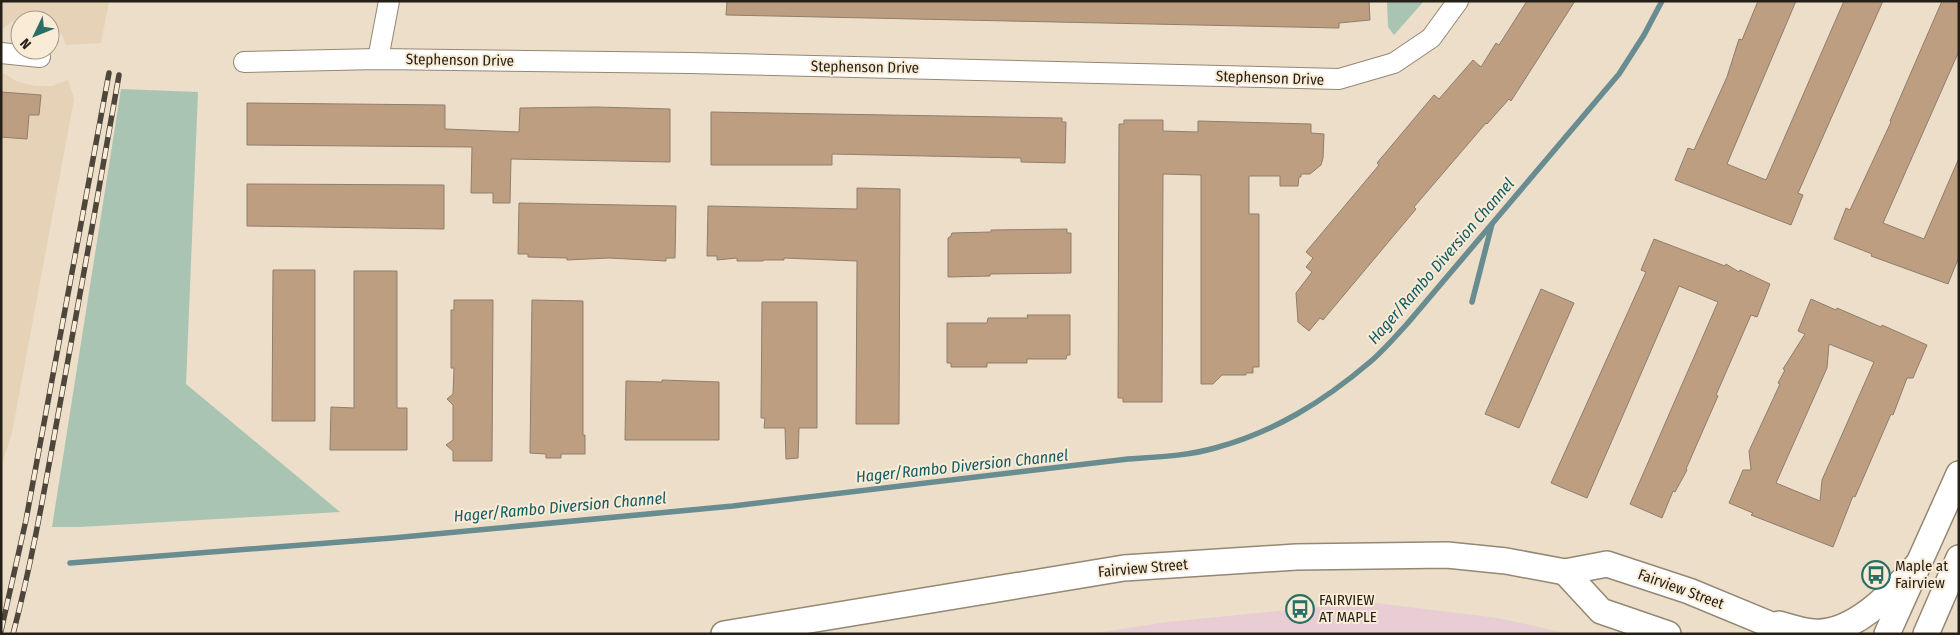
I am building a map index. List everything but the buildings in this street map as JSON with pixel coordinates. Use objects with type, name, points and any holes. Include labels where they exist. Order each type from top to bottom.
[{"type":"main road","points":[[1887,634],[1959,474]]},
{"type":"main road","name":"Fairview Street","points":[[724,634],[1124,568],[1296,557],[1447,556],[1506,561],[1565,572],[1607,564],[1680,588],[1766,621],[1793,634]]},
{"type":"main road","points":[[1766,621],[1814,632],[1838,630],[1887,599],[1920,562]]},
{"type":"main road","points":[[1926,634],[1955,567]]},
{"type":"main road","points":[[1941,634],[1939,628],[1955,567]]},
{"type":"main road","points":[[1565,572],[1601,611],[1668,634]]},
{"type":"street","points":[[378,59],[389,1]]},
{"type":"street","name":"Stephenson Drive","points":[[244,62],[378,59],[690,63],[1339,79],[1394,63],[1431,38],[1458,1]]},
{"type":"shaded area","points":[[1,1],[109,1],[101,43],[66,45],[60,32],[60,10],[10,10],[10,23],[1,30]]},
{"type":"shaded area","points":[[1,72],[18,82],[35,86],[52,86],[68,80],[74,99],[12,433],[1,467]]},
{"type":"shaded area","points":[[1368,602],[1498,618],[1569,634],[1089,634],[1167,622]]},
{"type":"green space","points":[[1387,1],[1424,1],[1394,35],[1388,27]]},
{"type":"green space","points":[[121,89],[198,92],[186,384],[340,512],[52,527]]},
{"type":"waterway","name":"Hager/Rambo Diversion Channel","points":[[70,563],[392,538],[733,506],[1128,459],[1161,457],[1204,451],[1237,441],[1278,424],[1316,403],[1352,377],[1384,349],[1619,74],[1644,35],[1662,1]]},
{"type":"waterway","points":[[1472,302],[1492,224]]},
{"type":"railway","points":[[1,631],[26,520],[109,73]]},
{"type":"railway","points":[[13,634],[27,577],[44,491],[119,75]]},
{"type":"place","name":"Maple at Fairview","points":[[1876,575]]},
{"type":"place","name":"FAIRVIEW AT MAPLE","points":[[1300,609]]}]
